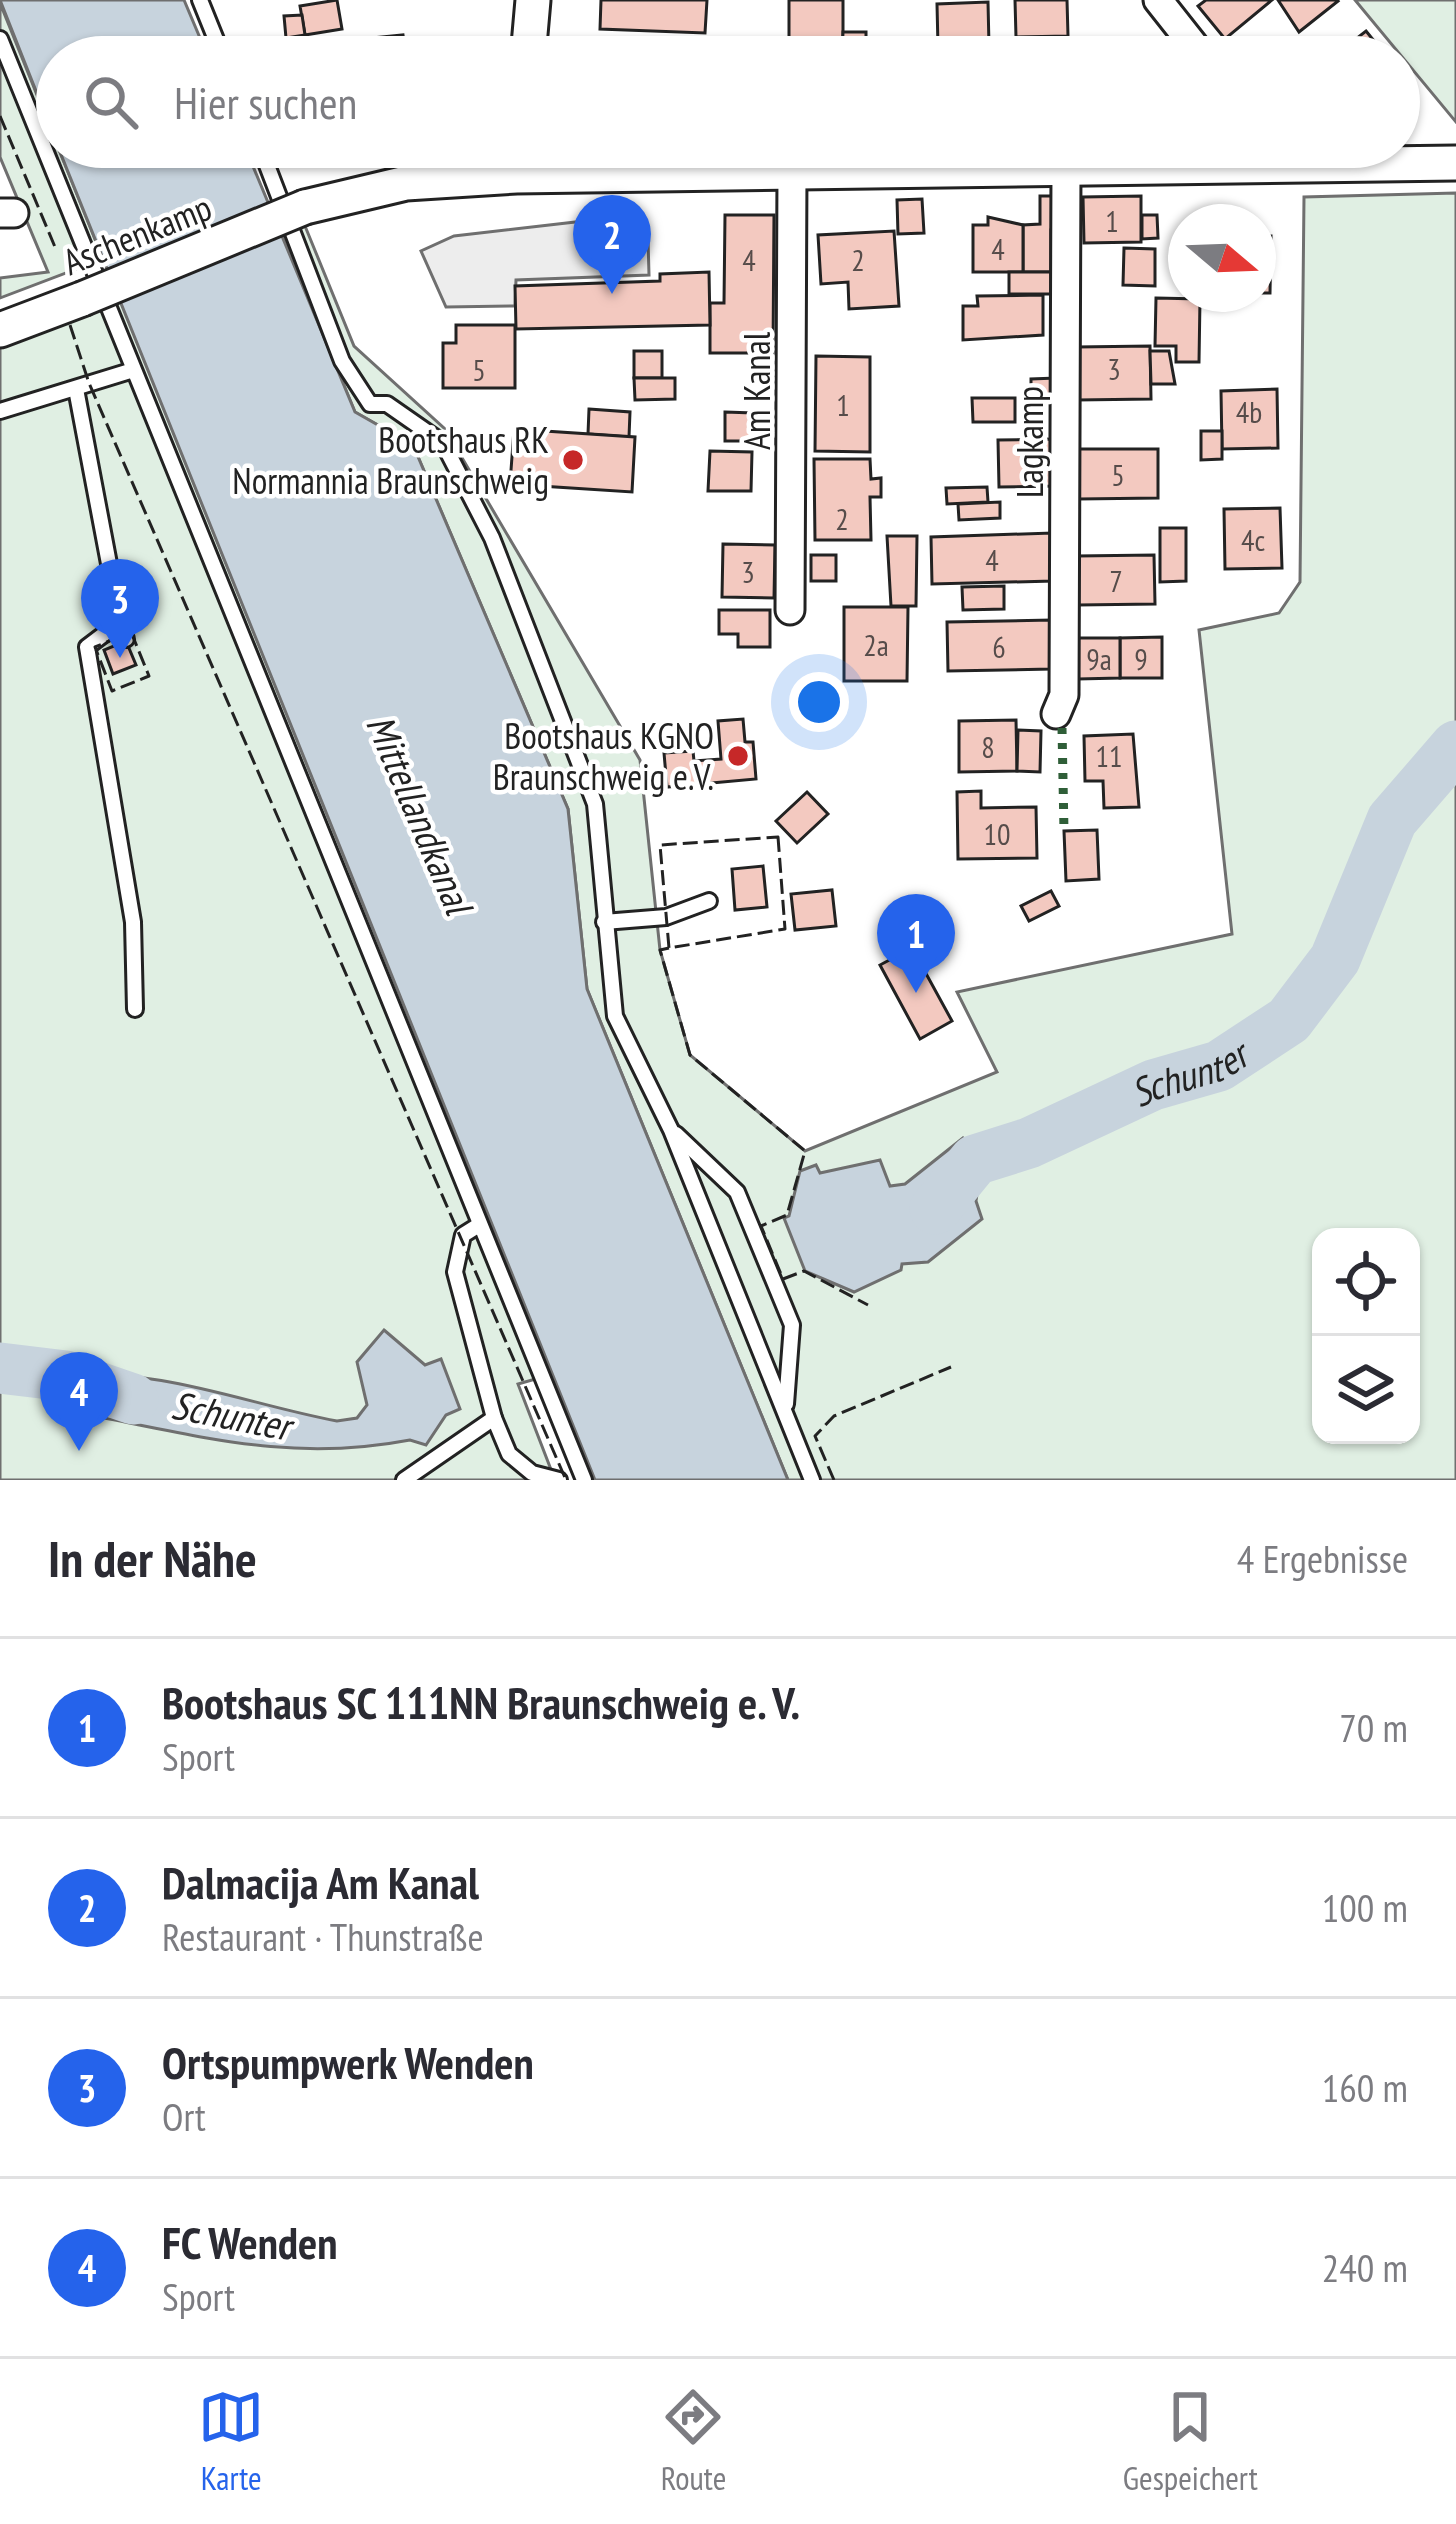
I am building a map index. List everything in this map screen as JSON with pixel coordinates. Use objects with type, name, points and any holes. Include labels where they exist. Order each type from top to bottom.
[{"type":"street","points":[[530,36],[533,0]]},
{"type":"street","points":[[1158,0],[1186,36]]},
{"type":"street","name":"Aschenkamp","points":[[1420,162],[1456,163]]},
{"type":"street","name":"Aschenkamp","points":[[0,330],[305,208],[484,168]]},
{"type":"street","name":"Aschenkamp","points":[[678,168],[792,173],[1082,168]]},
{"type":"street","name":"Lagkamp","points":[[1057,714],[1064,695],[1066,169]]},
{"type":"street","name":"Am Kanal","points":[[790,610],[792,173]]},
{"type":"lane","points":[[200,0],[215,36]]},
{"type":"lane","points":[[0,39],[36,126]]},
{"type":"lane","points":[[54,168],[130,371],[581,1479]]},
{"type":"lane","points":[[268,168],[342,361],[370,404],[387,404],[431,434],[465,477],[595,804],[615,1016],[671,1130],[812,1480]]},
{"type":"lane","points":[[0,411],[130,371]]},
{"type":"lane","points":[[76,389],[126,639]]},
{"type":"lane","points":[[120,622],[87,647],[133,922],[135,1009]]},
{"type":"lane","points":[[604,922],[666,917],[709,901]]},
{"type":"lane","points":[[671,1130],[737,1192],[765,1258],[792,1325],[785,1409]]},
{"type":"lane","points":[[479,1226],[463,1235],[455,1272],[494,1418],[509,1454],[532,1473],[559,1480]]},
{"type":"lane","points":[[404,1480],[494,1418]]},
{"type":"green space","points":[[1355,0],[1456,0],[1456,122],[1420,79],[1420,36],[1385,36]]},
{"type":"green space","points":[[0,3],[36,92],[36,168],[66,168],[103,259],[0,298],[0,278],[48,272],[0,157]]},
{"type":"green space","points":[[1456,193],[1456,1480],[788,1480],[587,989],[568,809],[413,445],[355,412],[281,234],[305,226],[354,346],[445,429],[640,760],[660,950],[690,1055],[805,1151],[997,1072],[957,992],[1232,934],[1199,630],[1279,613],[1300,582],[1304,197]]},
{"type":"green space","points":[[119,297],[553,1374],[518,1384],[555,1480],[0,1480],[0,341]]},
{"type":"shaded area","points":[[619,217],[622,240],[648,239],[649,275],[516,280],[515,306],[446,307],[421,251],[454,236]]},
{"type":"water","points":[[0,0],[184,0],[199,36],[36,36],[36,91]]},
{"type":"water","name":"Mittellandkanal","points":[[66,168],[254,168],[355,412],[413,445],[568,809],[587,989],[788,1480],[595,1480]]},
{"type":"water","points":[[963,1138],[983,1154],[976,1201],[982,1219],[928,1262],[902,1264],[901,1270],[854,1292],[805,1271],[784,1218],[789,1216],[800,1171],[816,1165],[820,1173],[880,1160],[890,1186],[905,1184]]},
{"type":"water","points":[[384,1330],[425,1365],[441,1359],[460,1409],[446,1415],[426,1445],[410,1440],[285,1448],[167,1431],[84,1414],[66,1376],[169,1382],[337,1421],[357,1418],[367,1405],[357,1362]]},
{"type":"building","points":[[337,0],[342,29],[305,35],[300,6]]},
{"type":"building","points":[[601,0],[707,0],[705,33],[600,29]]},
{"type":"building","points":[[789,0],[843,0],[843,36],[789,36]]},
{"type":"building","points":[[1015,0],[1067,0],[1068,36],[1016,36]]},
{"type":"building","points":[[1206,0],[1272,0],[1229,36],[1223,36],[1198,6]]},
{"type":"building","points":[[1278,0],[1337,0],[1338,1],[1299,32]]},
{"type":"building","points":[[988,2],[989,36],[938,36],[937,4]]},
{"type":"building","points":[[302,15],[305,35],[286,36],[284,16]]},
{"type":"building","points":[[843,32],[866,32],[866,36],[843,36]]},
{"type":"building","points":[[1040,196],[1059,196],[1060,230],[1051,230],[1051,272],[1023,272],[1023,225],[1040,224]]},
{"type":"building","points":[[1141,196],[1141,242],[1084,243],[1083,197]]},
{"type":"building","points":[[922,199],[924,233],[898,234],[897,200]]},
{"type":"building","points":[[725,215],[774,215],[773,353],[710,353],[710,303],[724,303]]},
{"type":"building","points":[[1142,215],[1157,215],[1158,238],[1142,239]]},
{"type":"building","points":[[988,217],[1023,225],[1023,272],[973,272],[973,225],[988,225]]},
{"type":"building","points":[[894,231],[899,306],[849,309],[848,282],[821,284],[818,235]]},
{"type":"building","points":[[1124,248],[1155,249],[1155,286],[1123,285]]},
{"type":"building","points":[[709,272],[710,325],[516,329],[515,286],[660,281],[660,274]]},
{"type":"building","points":[[1009,272],[1051,272],[1051,294],[1009,294]]},
{"type":"building","points":[[1043,295],[1043,335],[963,340],[963,306],[978,306],[977,296]]},
{"type":"building","points":[[1156,298],[1168,298],[1168,312],[1200,312],[1199,362],[1176,362],[1176,346],[1155,346]]},
{"type":"building","points":[[456,325],[515,325],[515,388],[443,388],[443,343],[456,343]]},
{"type":"building","points":[[1150,346],[1151,399],[1077,400],[1077,347]]},
{"type":"building","points":[[634,351],[662,351],[662,378],[634,378]]},
{"type":"building","points":[[1150,351],[1169,351],[1175,384],[1151,384]]},
{"type":"building","points":[[816,356],[870,357],[870,452],[815,451]]},
{"type":"building","points":[[634,378],[675,378],[675,399],[635,400]]},
{"type":"building","points":[[1056,378],[1056,397],[1031,397],[1031,379]]},
{"type":"building","points":[[1277,389],[1278,448],[1222,449],[1221,391]]},
{"type":"building","points":[[972,398],[1015,398],[1015,422],[973,422]]},
{"type":"building","points":[[589,409],[630,412],[629,437],[588,434]]},
{"type":"building","points":[[725,412],[753,413],[752,441],[725,441]]},
{"type":"building","name":"Bootshaus RK Normannia Braunschweig","points":[[514,429],[635,437],[632,492],[510,484]]},
{"type":"building","points":[[1201,431],[1222,431],[1222,459],[1201,460]]},
{"type":"building","points":[[1055,439],[1056,486],[999,487],[998,440]]},
{"type":"building","points":[[1078,449],[1158,449],[1158,498],[1079,499]]},
{"type":"building","points":[[710,451],[752,452],[751,491],[708,491]]},
{"type":"building","points":[[814,459],[870,459],[871,479],[881,478],[881,497],[870,497],[871,540],[815,540]]},
{"type":"building","points":[[987,487],[988,502],[947,504],[946,488]]},
{"type":"building","points":[[1000,502],[1000,518],[959,520],[958,504]]},
{"type":"building","points":[[1280,508],[1282,568],[1225,569],[1224,509]]},
{"type":"building","points":[[1160,528],[1186,528],[1186,581],[1160,582]]},
{"type":"building","points":[[1052,533],[1053,581],[932,584],[931,537]]},
{"type":"building","points":[[887,536],[917,536],[916,606],[891,606]]},
{"type":"building","points":[[723,544],[775,545],[774,598],[722,597]]},
{"type":"building","points":[[811,555],[836,555],[836,581],[811,581]]},
{"type":"building","points":[[1154,555],[1155,604],[1078,605],[1077,556]]},
{"type":"building","points":[[1004,586],[1004,609],[963,610],[962,587]]},
{"type":"building","points":[[844,607],[908,607],[907,681],[844,681]]},
{"type":"building","points":[[719,610],[770,610],[770,647],[738,647],[738,634],[719,634]]},
{"type":"building","points":[[1051,620],[1051,669],[948,671],[947,622]]},
{"type":"building","points":[[1162,637],[1162,678],[1120,678],[1120,638]]},
{"type":"building","points":[[1078,638],[1120,638],[1120,678],[1078,679]]},
{"type":"building","points":[[126,641],[136,665],[113,674],[104,650]]},
{"type":"building","name":"Bootshaus KGNO Braunschweig e.V.","points":[[743,719],[745,742],[753,742],[756,779],[667,787],[664,753],[693,751],[694,761],[721,759],[718,721]]},
{"type":"building","points":[[1016,720],[1017,771],[959,772],[959,721]]},
{"type":"building","points":[[1018,730],[1041,731],[1040,772],[1017,771]]},
{"type":"building","points":[[1133,734],[1139,807],[1104,808],[1103,781],[1085,781],[1084,736]]},
{"type":"building","points":[[981,791],[981,808],[1036,807],[1037,858],[958,859],[957,792]]},
{"type":"building","points":[[807,792],[828,814],[797,843],[776,821]]},
{"type":"building","points":[[1097,830],[1099,879],[1066,881],[1064,831]]},
{"type":"building","points":[[763,866],[767,907],[735,910],[732,869]]},
{"type":"building","points":[[832,890],[836,926],[795,930],[791,894]]},
{"type":"building","points":[[1051,891],[1059,906],[1029,921],[1021,906]]},
{"type":"building","points":[[912,948],[952,1021],[920,1039],[880,965]]},
{"type":"waterway","name":"Schunter","points":[[935,1209],[975,1160],[1029,1143],[1153,1085],[1219,1066],[1289,1020],[1335,959],[1392,820],[1456,746]]},
{"type":"waterway","name":"Schunter","points":[[0,1368],[66,1376],[133,1399]]},
{"type":"hedge","points":[[1062,728],[1064,831]]},
{"type":"fence","points":[[0,116],[55,247]]},
{"type":"fence","points":[[70,325],[89,383],[566,1480]]},
{"type":"fence","points":[[131,632],[149,676],[112,691],[95,647],[131,632]]},
{"type":"fence","points":[[778,837],[785,929],[669,948],[660,845],[778,837]]},
{"type":"fence","points":[[669,948],[660,950],[690,1055],[805,1151],[787,1215],[761,1226],[783,1279],[804,1271],[868,1305]]},
{"type":"fence","points":[[834,1480],[815,1436],[834,1416],[951,1367]]},
{"type":"place","name":"Dalmacija Am Kanal","points":[[612,294]]},
{"type":"place","name":"Bootshaus RK Normannia Braunschweig","points":[[573,460]]},
{"type":"place","name":"Ortspumpwerk Wenden","points":[[120,658]]},
{"type":"place","name":"Bootshaus KGNO Braunschweig e.V.","points":[[738,756]]},
{"type":"place","name":"Bootshaus SC 111NN Braunschweig e. V.","points":[[916,993]]},
{"type":"place","name":"FC Wenden","points":[[79,1451]]}]
